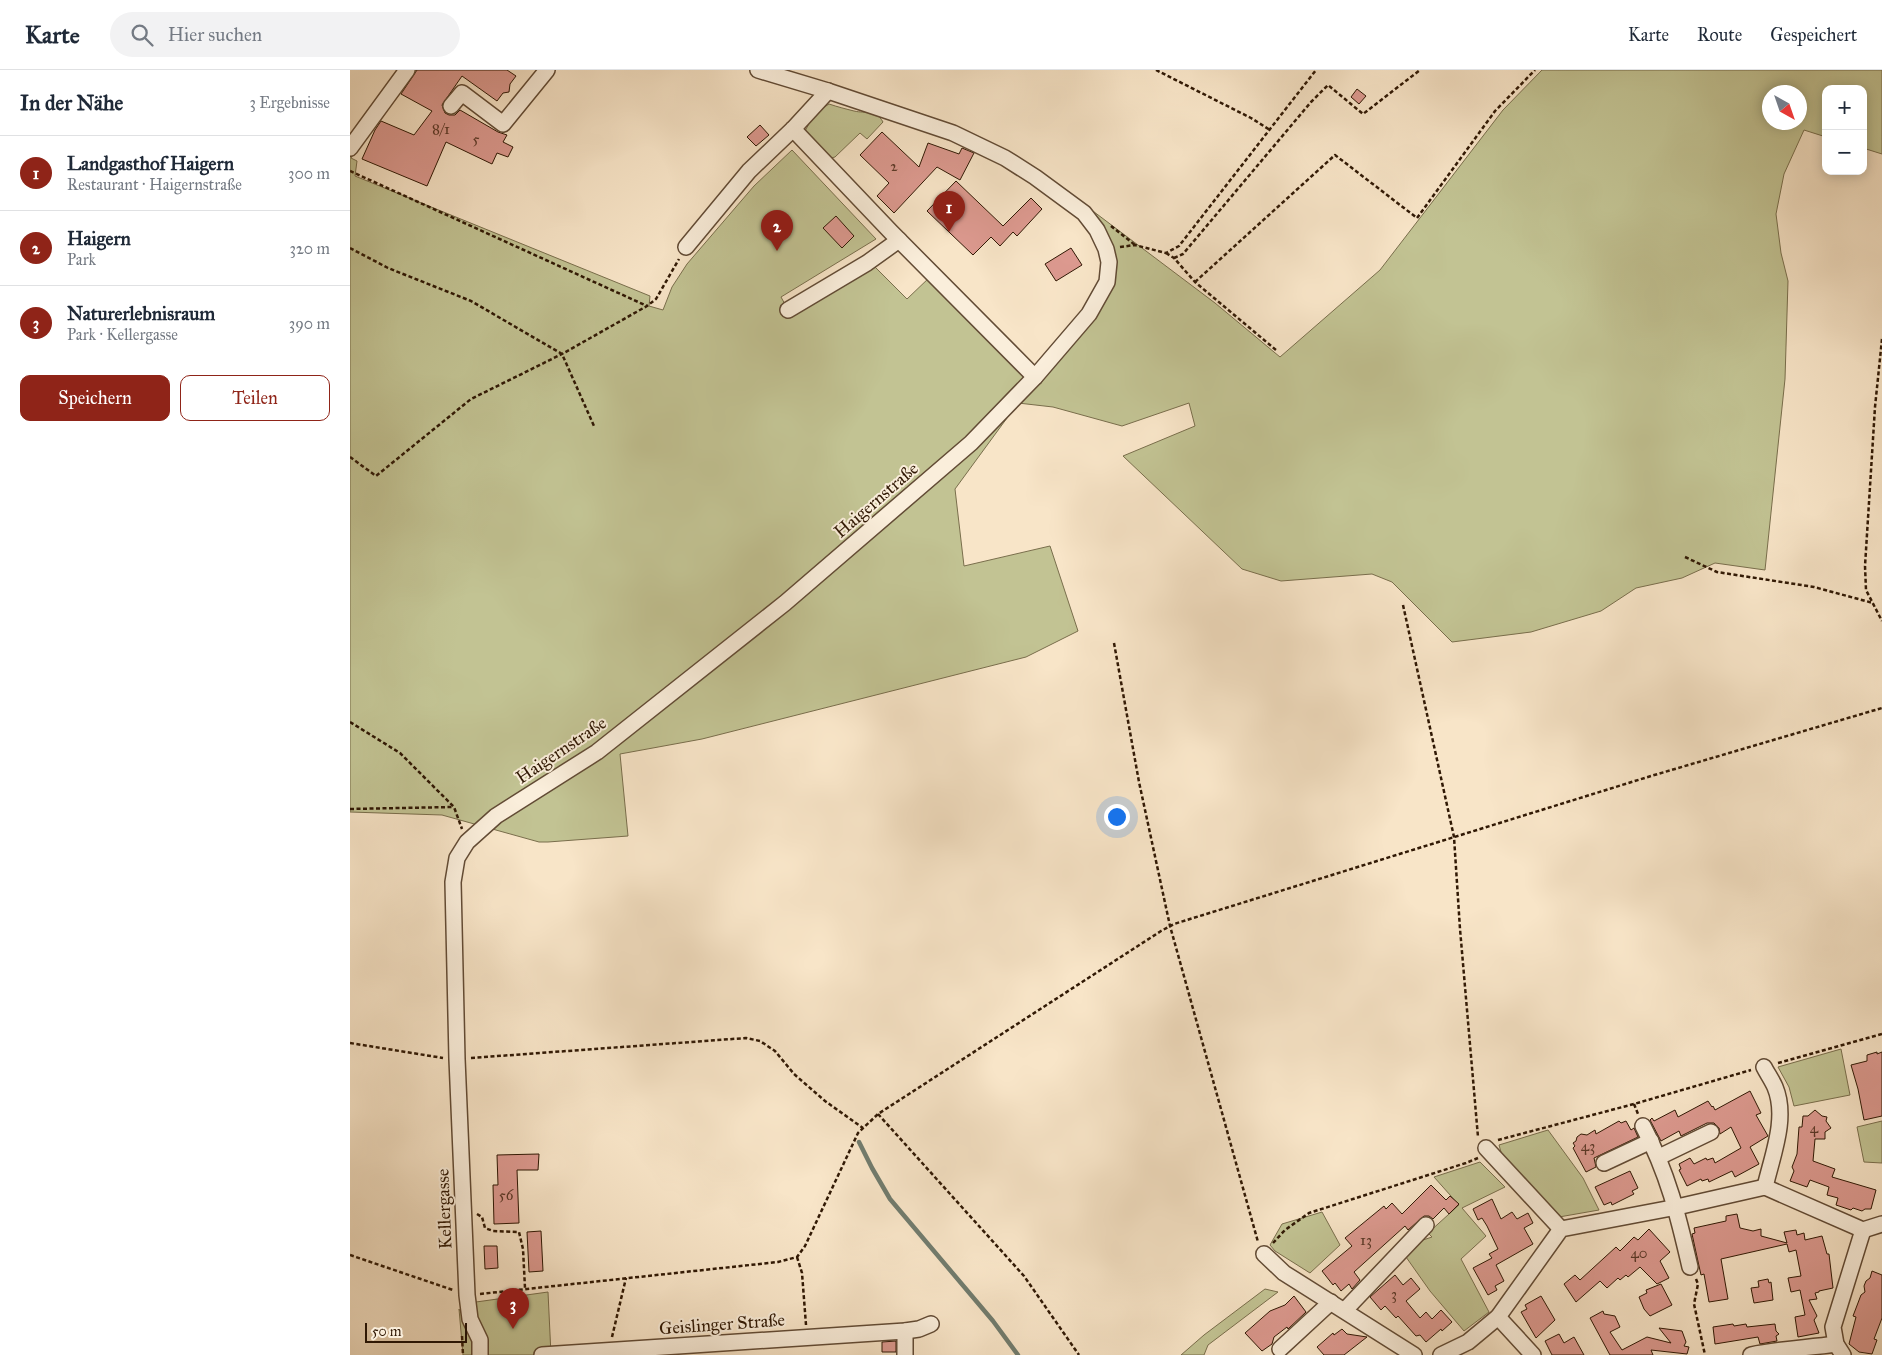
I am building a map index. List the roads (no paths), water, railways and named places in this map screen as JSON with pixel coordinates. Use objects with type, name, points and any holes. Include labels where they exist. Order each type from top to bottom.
[{"type":"street","points":[[350,148],[407,70]]},
{"type":"street","points":[[451,106],[462,93],[503,124],[547,70]]},
{"type":"street","name":"Haigernstraße","points":[[457,1059],[453,882],[456,858],[467,842],[496,816],[597,752],[785,603],[971,444],[1090,314],[1107,282],[1109,262],[1098,230],[1084,213],[1035,177],[1005,158],[953,133],[828,90],[758,70]]},
{"type":"street","points":[[686,247],[749,171],[793,129],[828,90]]},
{"type":"street","points":[[793,129],[899,240],[1035,376]]},
{"type":"street","points":[[788,310],[866,263],[899,240]]},
{"type":"street","name":"Kellergasse","points":[[457,1059],[467,1295],[470,1319],[480,1340],[480,1355]]},
{"type":"street","points":[[1764,1067],[1775,1088],[1780,1106],[1780,1124],[1765,1186]]},
{"type":"street","points":[[1643,1126],[1659,1157],[1677,1207],[1690,1266]]},
{"type":"street","points":[[1659,1157],[1711,1132]]},
{"type":"street","points":[[1604,1163],[1651,1141]]},
{"type":"street","points":[[1484,1146],[1561,1229]]},
{"type":"street","points":[[1441,1355],[1468,1342],[1498,1317],[1561,1229],[1677,1207],[1765,1186],[1863,1230],[1882,1224]]},
{"type":"street","points":[[1345,1310],[1426,1225]]},
{"type":"street","points":[[1751,1355],[1776,1350],[1840,1349],[1833,1327],[1863,1230]]},
{"type":"street","points":[[1264,1254],[1284,1273],[1414,1355]]},
{"type":"street","points":[[1280,1349],[1331,1302]]},
{"type":"street","points":[[1498,1317],[1533,1355]]},
{"type":"street","name":"Geislinger Straße","points":[[542,1355],[609,1351],[646,1352],[808,1337],[905,1331],[919,1329],[931,1324]]},
{"type":"street","points":[[905,1331],[905,1355]]},
{"type":"waterway","points":[[859,1142],[890,1199],[993,1321],[1018,1355]]},
{"type":"place","name":"Landgasthof Haigern","points":[[949,232]]},
{"type":"place","name":"Haigern","points":[[777,251]]},
{"type":"place","name":"Naturerlebnisraum","points":[[513,1329]]}]
